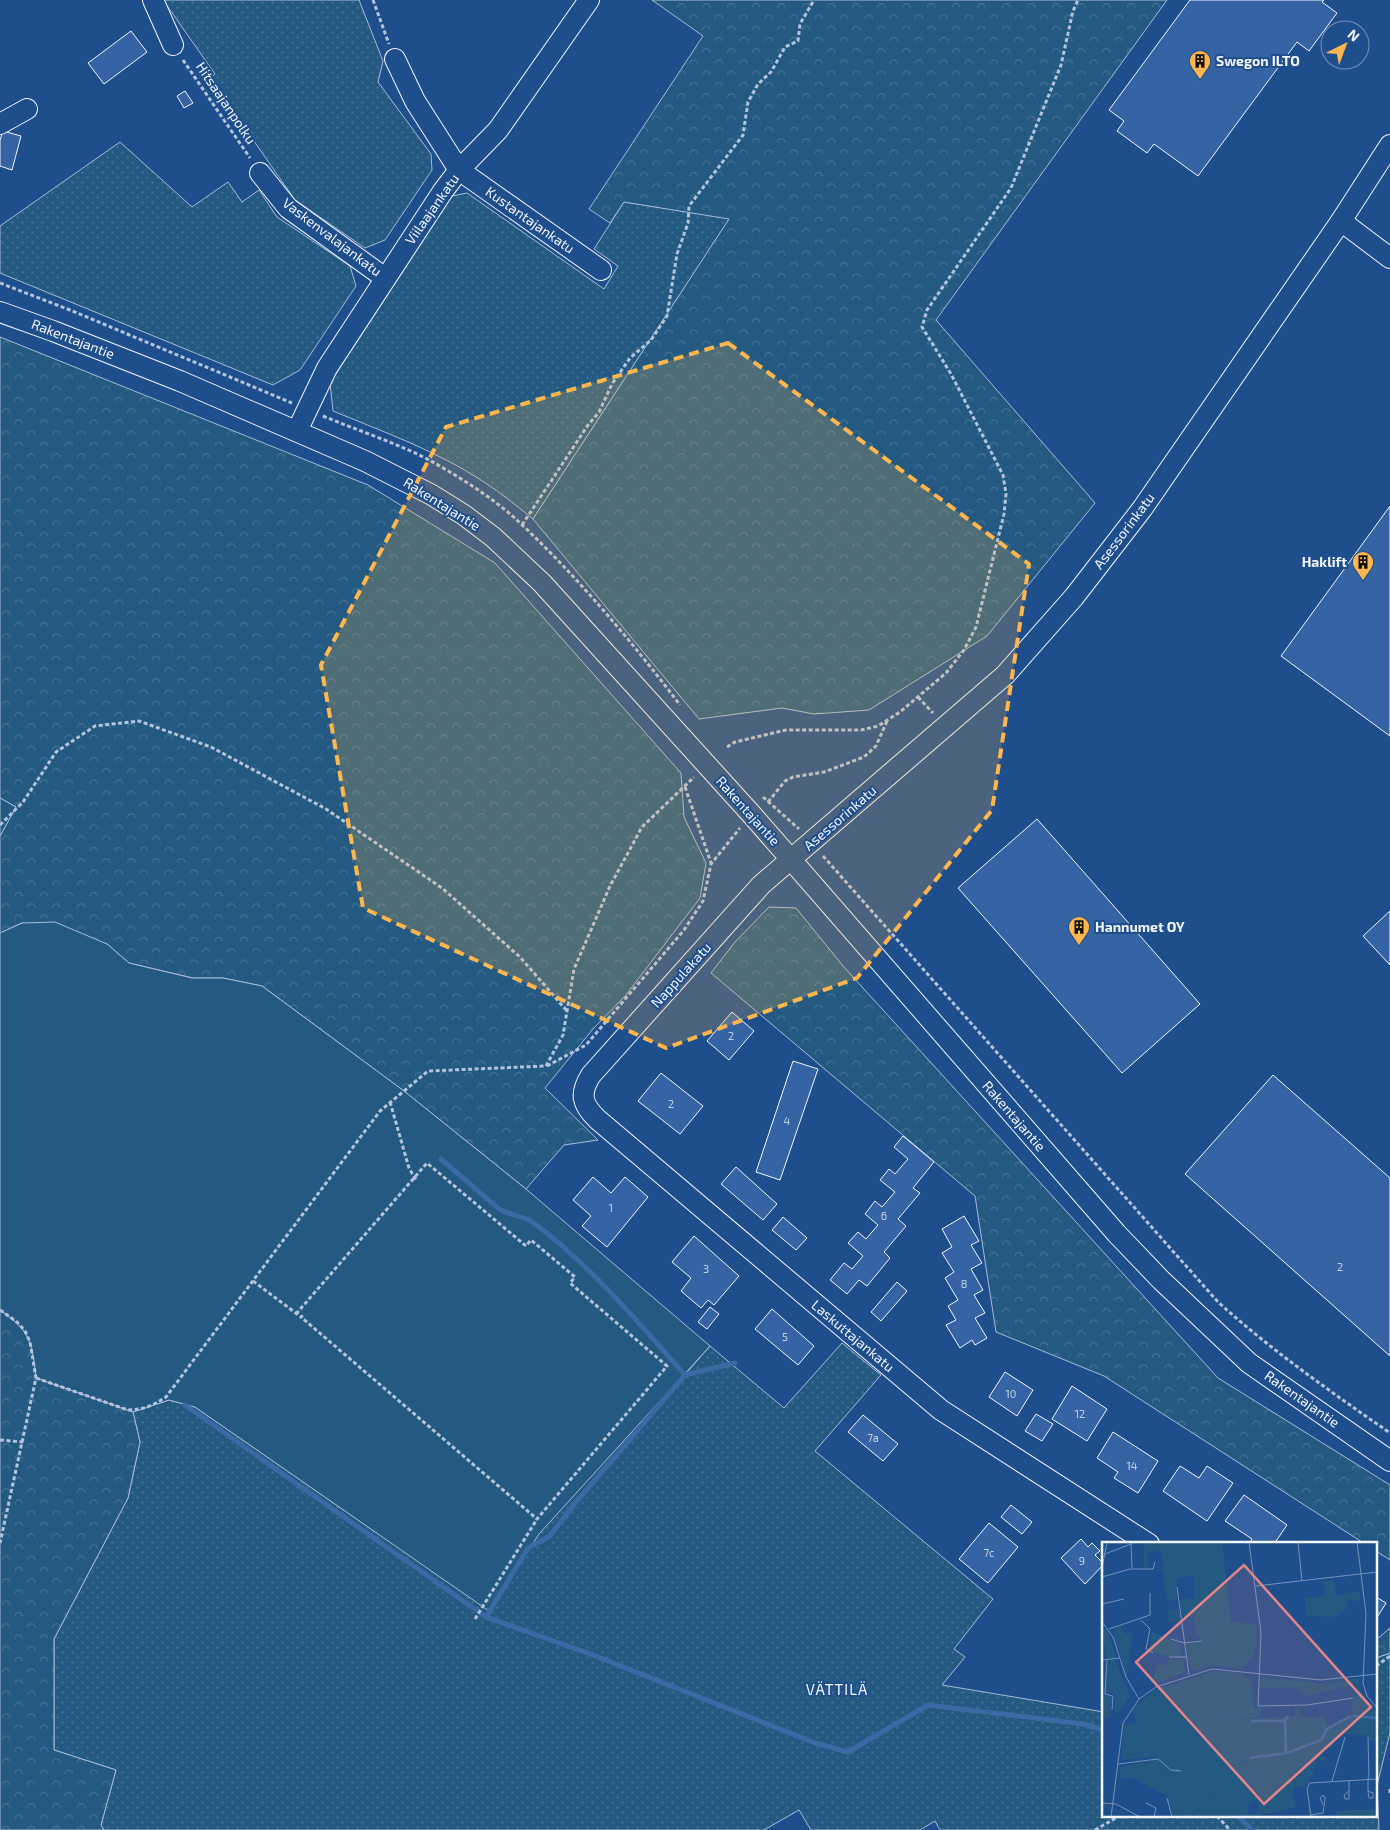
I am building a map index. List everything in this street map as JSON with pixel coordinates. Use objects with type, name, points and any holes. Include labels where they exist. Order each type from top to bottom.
[{"type":"street","points":[[153,0],[173,45]]},
{"type":"street","name":"Viilaajankatu","points":[[297,432],[326,368],[385,278],[459,170],[498,130],[589,0]]},
{"type":"street","points":[[395,59],[415,101],[459,170]]},
{"type":"street","points":[[0,124],[26,109]]},
{"type":"street","name":"Asessorinkatu","points":[[791,859],[1005,676],[1074,597],[1142,509],[1341,221],[1390,145]]},
{"type":"street","name":"Kustantajankatu","points":[[459,170],[601,270]]},
{"type":"street","name":"Vaskenvalajankatu","points":[[260,173],[288,208],[385,278]]},
{"type":"street","points":[[1341,221],[1390,258]]},
{"type":"street","name":"Rakentajantie","points":[[0,312],[53,330],[180,381],[365,461],[432,495],[464,515],[514,555],[542,583],[791,859],[1110,1226],[1161,1280],[1249,1363],[1390,1461]]},
{"type":"street","name":"Nappulakatu","points":[[582,1097],[584,1086],[591,1075],[761,885],[791,859]]},
{"type":"street","name":"Laskuttajankatu","points":[[582,1097],[588,1110],[597,1119],[941,1410],[1146,1542]]},
{"type":"path","points":[[373,0],[395,59]]},
{"type":"path","points":[[522,525],[588,425],[600,412],[612,384],[630,358],[651,340],[667,316],[677,254],[688,223],[689,206],[743,135],[748,102],[758,84],[772,72],[785,48],[798,41],[800,24],[814,0]]},
{"type":"path","points":[[727,746],[734,742],[786,730],[861,730],[878,726],[946,673],[964,650],[976,627],[1000,534],[1006,494],[1003,475],[951,374],[922,326],[926,310],[1011,188],[1060,65],[1073,12],[1078,0]]},
{"type":"path","name":"Hitsaajanpolku","points":[[173,45],[260,173]]},
{"type":"path","points":[[769,802],[785,781],[793,777],[819,774],[864,756],[876,746],[887,720]]},
{"type":"path","points":[[0,824],[23,802],[56,752],[95,726],[139,721],[211,747],[326,809],[435,882],[520,957],[567,1011]]},
{"type":"path","points":[[546,1066],[563,1035],[574,969],[610,886],[642,827],[697,775]]},
{"type":"path","points":[[685,786],[711,864]]},
{"type":"path","points":[[36,1378],[128,1410],[138,1410],[156,1405],[166,1397],[380,1111],[428,1071],[546,1066],[586,1045],[684,930],[703,901],[711,864],[743,825]]},
{"type":"path","points":[[390,1102],[408,1168],[415,1179]]},
{"type":"path","points":[[296,1314],[415,1179],[427,1162],[526,1246],[531,1240],[575,1277],[570,1283],[667,1366],[536,1519],[474,1620]]},
{"type":"path","points":[[254,1281],[296,1314],[302,1316],[536,1519]]},
{"type":"path","points":[[0,1310],[17,1322],[25,1331],[30,1342],[36,1378],[0,1543]]},
{"type":"path","points":[[0,1440],[23,1442]]},
{"type":"path","points":[[1378,1665],[1390,1656]]},
{"type":"path","points":[[1390,1789],[1390,1795]]},
{"type":"path","points":[[1095,1830],[1116,1818]]},
{"type":"path","points":[[1219,1818],[1230,1830]]},
{"type":"highlighted area","points":[[728,343],[1029,564],[992,810],[857,978],[666,1048],[363,908],[321,665],[446,427]]},
{"type":"green space","points":[[163,0],[359,0],[383,61],[378,82],[431,154],[432,170],[385,240],[365,248],[295,200],[210,78],[215,74]]},
{"type":"green space","points":[[652,0],[1167,0],[936,320],[1095,503],[987,636],[869,710],[814,714],[782,708],[699,719],[533,519],[729,219],[624,202],[610,223],[589,209],[703,36]]},
{"type":"green space","points":[[120,142],[192,207],[228,182],[242,202],[259,190],[277,217],[350,266],[356,286],[300,370],[273,385],[0,273],[0,226]]},
{"type":"green space","points":[[467,193],[604,289],[618,266],[594,249],[624,202],[730,218],[533,519],[490,486],[448,461],[333,411],[330,383],[452,196]]},
{"type":"green space","points":[[0,337],[368,485],[495,563],[681,773],[684,817],[706,863],[700,898],[626,995],[593,1029],[545,1088],[598,1140],[564,1145],[526,1189],[404,1091],[262,986],[223,978],[193,978],[129,963],[107,944],[22,923],[0,933],[0,836],[16,807],[0,798]]},
{"type":"green space","points":[[0,798],[16,807],[0,836]]},
{"type":"green space","points":[[769,907],[796,908],[843,966],[1218,1378],[1390,1485],[1390,1560],[1378,1552],[1378,1542],[1362,1542],[1104,1376],[996,1332],[975,1196],[711,973],[735,942]]},
{"type":"green space","points":[[55,922],[107,944],[129,963],[192,978],[223,978],[262,986],[404,1091],[526,1189],[710,1346],[539,1534],[489,1611],[195,1407],[169,1400],[133,1412],[36,1378],[33,1355],[28,1338],[18,1324],[0,1310],[0,933],[22,923]]},
{"type":"green space","points":[[0,1310],[18,1324],[28,1338],[33,1355],[36,1378],[133,1412],[140,1442],[128,1498],[54,1639],[54,1750],[116,1770],[101,1825],[104,1830],[0,1830]]},
{"type":"green space","points":[[842,1343],[881,1375],[815,1451],[993,1599],[954,1649],[965,1657],[942,1685],[1102,1712],[1102,1818],[1378,1818],[1378,1808],[1379,1830],[940,1830],[935,1821],[920,1830],[811,1830],[799,1810],[764,1830],[104,1830],[101,1825],[116,1770],[54,1750],[54,1639],[128,1498],[140,1442],[133,1412],[169,1400],[195,1407],[377,1533],[689,1370],[710,1346],[784,1408]]},
{"type":"green space","points":[[1390,1628],[1390,1653],[1378,1657],[1378,1638]]},
{"type":"green space","points":[[1390,1653],[1390,1733],[1378,1781],[1378,1657]]},
{"type":"building","name":"Swegon ILTO","points":[[1190,0],[1324,0],[1322,2],[1337,13],[1332,20],[1320,20],[1320,36],[1309,51],[1297,42],[1198,176],[1154,144],[1147,153],[1117,131],[1124,121],[1109,110]]},
{"type":"building","points":[[131,31],[147,52],[104,84],[88,63]]},
{"type":"building","points":[[185,91],[193,103],[184,108],[177,96]]},
{"type":"building","points":[[3,131],[21,136],[12,170],[0,166],[0,140]]},
{"type":"building","name":"Haklift","points":[[1390,506],[1390,736],[1281,656]]},
{"type":"building","name":"Hannumet OY","points":[[1037,819],[1200,1004],[1122,1073],[958,888]]},
{"type":"building","points":[[1390,911],[1390,965],[1363,936]]},
{"type":"building","points":[[732,1012],[754,1031],[729,1060],[707,1041]]},
{"type":"building","points":[[793,1061],[818,1069],[780,1180],[756,1172]]},
{"type":"building","points":[[661,1073],[703,1106],[680,1134],[638,1101]]},
{"type":"building","points":[[1273,1075],[1390,1178],[1390,1356],[1185,1174]]},
{"type":"building","points":[[903,1136],[934,1162],[913,1188],[920,1193],[898,1219],[906,1226],[884,1252],[890,1258],[867,1286],[859,1280],[847,1294],[830,1280],[844,1263],[852,1269],[863,1256],[848,1243],[858,1232],[866,1239],[878,1225],[865,1214],[875,1201],[882,1207],[895,1192],[880,1180],[889,1169],[895,1174],[908,1159],[894,1147]]},
{"type":"building","points":[[736,1167],[777,1204],[763,1220],[721,1184]]},
{"type":"building","points":[[593,1177],[611,1193],[625,1177],[648,1197],[607,1247],[582,1226],[591,1216],[573,1200]]},
{"type":"building","points":[[964,1216],[979,1241],[971,1245],[982,1263],[971,1269],[983,1290],[974,1295],[985,1313],[975,1318],[987,1338],[975,1345],[972,1340],[960,1348],[946,1325],[956,1320],[948,1306],[958,1300],[945,1278],[954,1272],[942,1253],[952,1247],[942,1229]]},
{"type":"building","points":[[783,1217],[807,1238],[796,1250],[772,1230]]},
{"type":"building","points":[[694,1236],[739,1276],[714,1305],[708,1300],[701,1308],[681,1291],[691,1278],[672,1262]]},
{"type":"building","points":[[897,1282],[907,1291],[881,1321],[871,1312]]},
{"type":"building","points":[[710,1307],[719,1314],[707,1329],[698,1322]]},
{"type":"building","points":[[772,1309],[814,1346],[798,1365],[755,1329]]},
{"type":"building","points":[[1005,1372],[1033,1390],[1017,1416],[989,1397]]},
{"type":"building","points":[[1072,1386],[1107,1409],[1087,1441],[1052,1419]]},
{"type":"building","points":[[1036,1414],[1053,1424],[1042,1441],[1025,1431]]},
{"type":"building","points":[[863,1415],[898,1444],[883,1461],[848,1432]]},
{"type":"building","points":[[1113,1432],[1158,1461],[1138,1493],[1114,1478],[1118,1472],[1097,1458]]},
{"type":"building","points":[[1180,1466],[1199,1478],[1207,1466],[1233,1483],[1207,1521],[1163,1491]]},
{"type":"building","points":[[1244,1495],[1287,1525],[1275,1542],[1250,1542],[1252,1539],[1225,1521]]},
{"type":"building","points":[[1011,1505],[1032,1522],[1022,1534],[1001,1517]]},
{"type":"building","points":[[989,1523],[1018,1547],[988,1583],[959,1559]]},
{"type":"building","points":[[1081,1539],[1088,1547],[1092,1543],[1100,1551],[1095,1555],[1102,1562],[1102,1566],[1085,1584],[1061,1558]]},
{"type":"building","points":[[1378,1598],[1386,1603],[1378,1616]]},
{"type":"waterway","points":[[441,1159],[499,1209],[534,1223],[575,1257],[613,1295],[685,1375]]},
{"type":"waterway","points":[[486,1617],[528,1548],[550,1536],[576,1502],[685,1375],[735,1363]]},
{"type":"waterway","points":[[185,1405],[486,1617],[593,1655],[815,1743],[848,1752],[928,1705],[1083,1724],[1102,1729]]},
{"type":"waterway","points":[[1240,1818],[1252,1830]]},
{"type":"place","name":"Swegon ILTO","points":[[1200,80]]},
{"type":"place","name":"Haklift","points":[[1363,581]]},
{"type":"place","name":"Hannumet OY","points":[[1079,946]]},
{"type":"district","name":"VÄTTILÄ","points":[[837,1690]]}]
